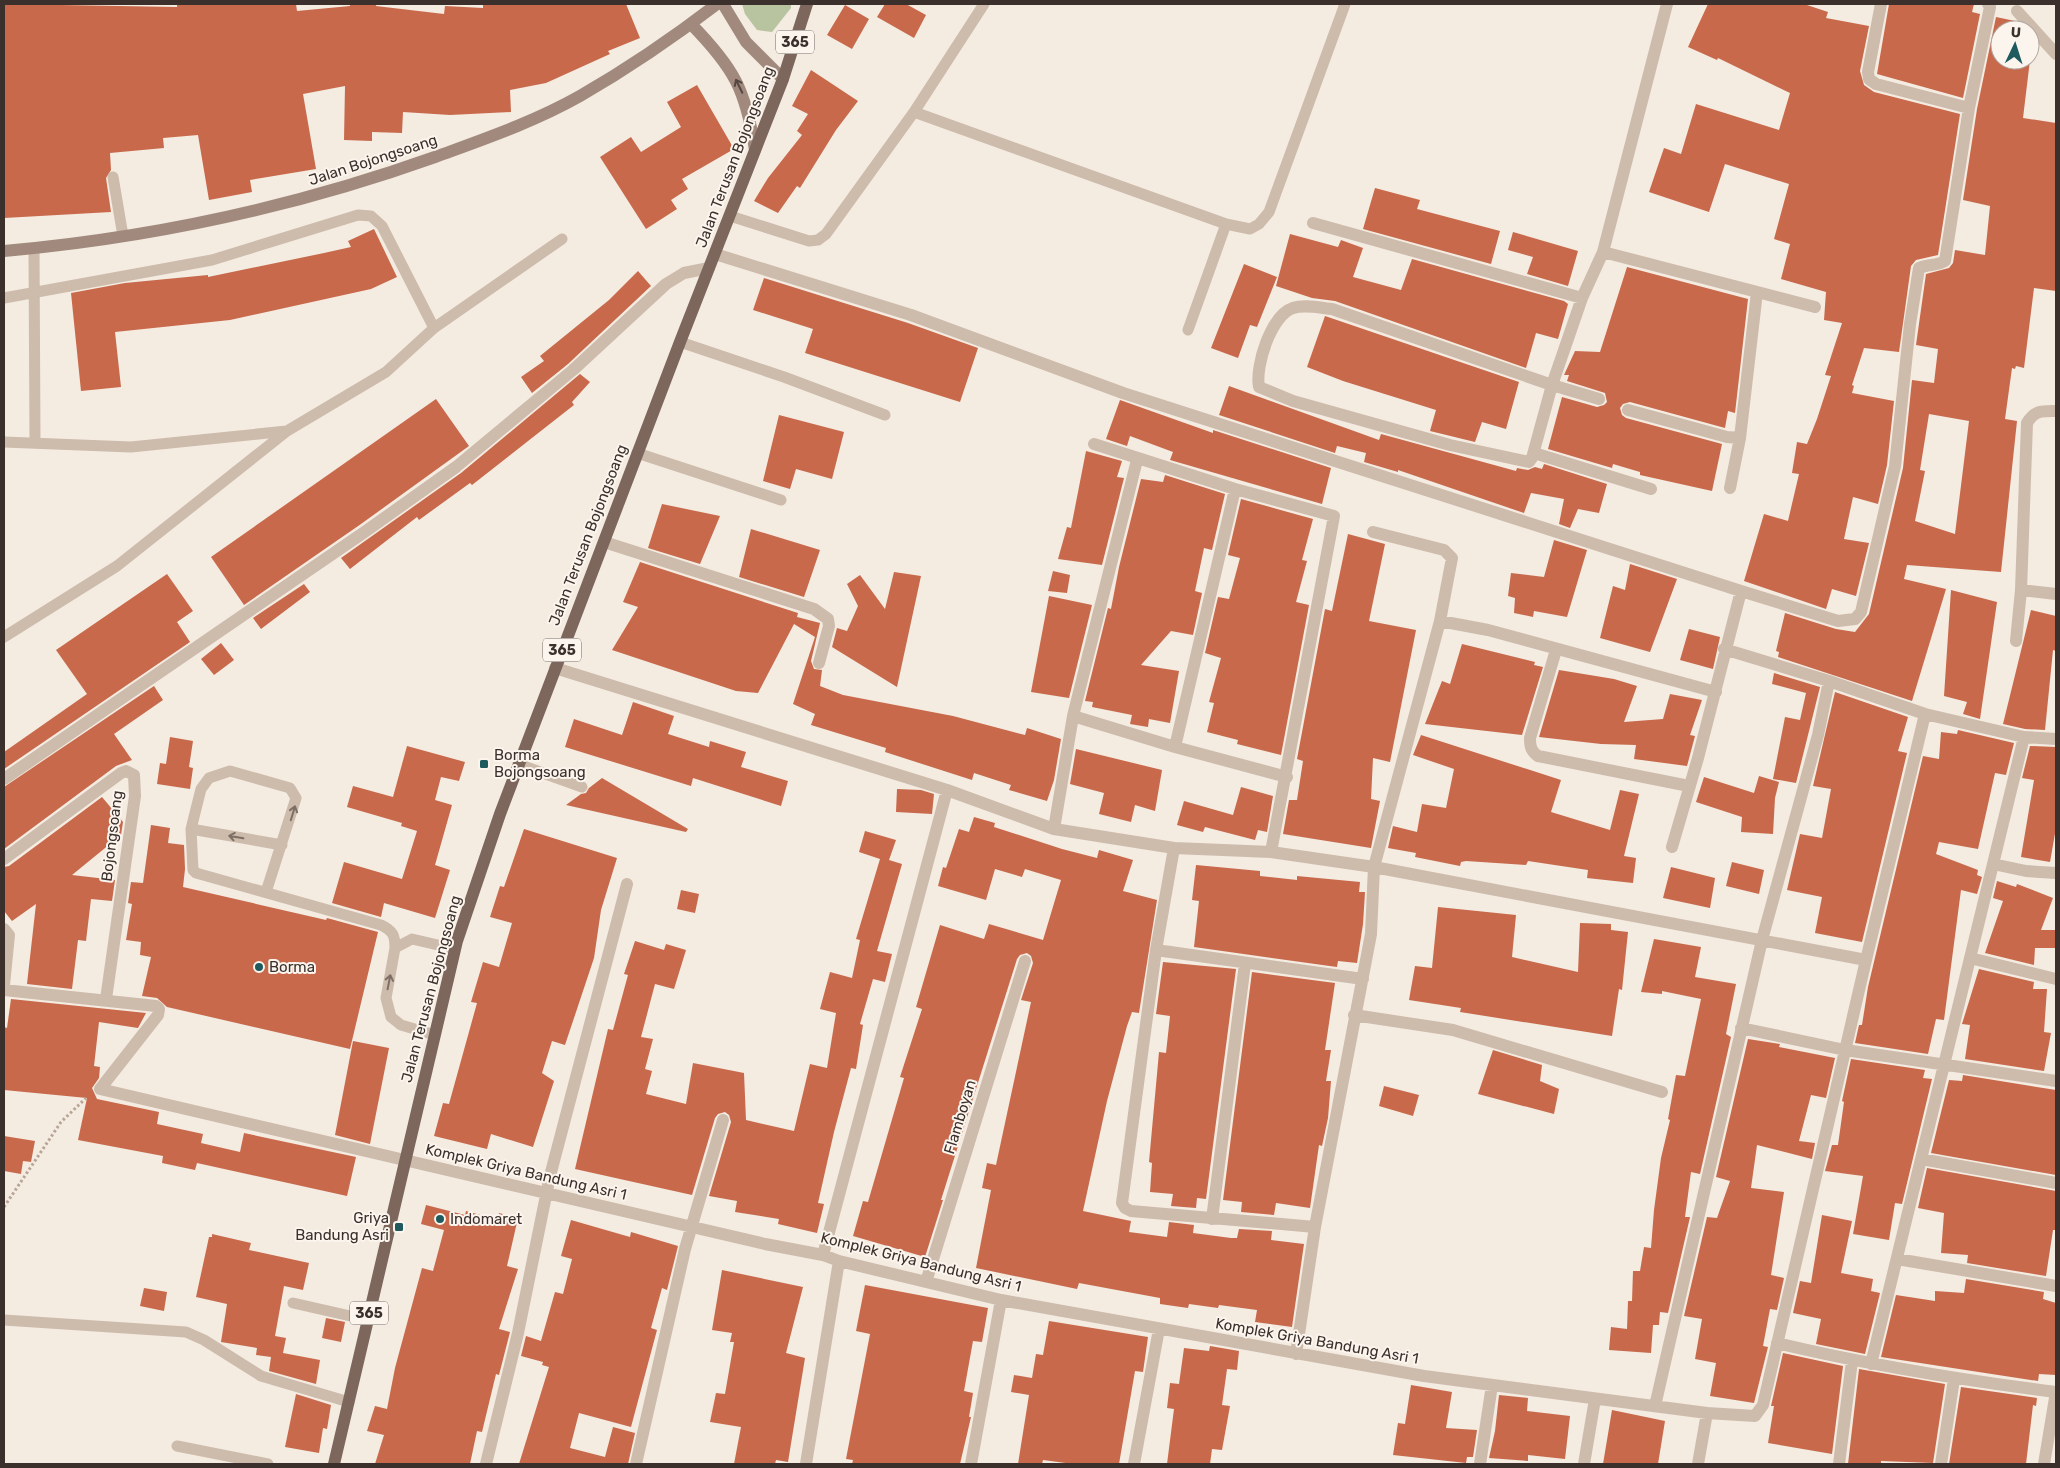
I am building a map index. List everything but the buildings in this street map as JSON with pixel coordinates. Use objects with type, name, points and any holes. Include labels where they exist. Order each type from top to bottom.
[{"type":"main road","name":"Jalan Bojongsoang","points":[[4,251],[123,236],[211,222],[306,198],[391,173],[503,133],[580,96],[691,24],[717,4]]},
{"type":"main road","points":[[723,4],[746,42],[783,80]]},
{"type":"main road","name":"Jalan Terusan Bojongsoang","points":[[334,1464],[455,949],[518,764],[783,80],[807,4]]},
{"type":"main road","points":[[691,24],[726,64],[740,87],[747,104],[755,150]]},
{"type":"street","points":[[1599,399],[1552,385],[1332,309],[1295,307],[1283,312],[1265,345],[1258,379],[1259,386],[1293,400],[1450,445],[1527,462],[1532,458],[1552,385],[1582,298],[1603,252],[1667,4]]},
{"type":"street","points":[[1881,4],[1868,72],[1869,79],[1876,84],[1969,108]]},
{"type":"street","points":[[715,254],[911,315],[1123,393],[1838,621],[1855,619],[1860,612],[1895,466],[1910,324],[1919,268],[1945,261],[1969,108],[1990,8],[1988,4]]},
{"type":"street","points":[[2018,11],[2056,54]]},
{"type":"street","points":[[1313,223],[1582,298]]},
{"type":"street","points":[[1603,252],[1815,307]]},
{"type":"street","points":[[4,779],[424,491],[531,406],[666,284],[684,274],[709,268]]},
{"type":"street","points":[[1730,488],[1740,438],[1757,292]]},
{"type":"street","points":[[1628,410],[1740,438]]},
{"type":"street","points":[[2016,641],[2021,590],[2027,423],[2033,414],[2041,411],[2056,411]]},
{"type":"street","points":[[1094,444],[1137,460],[1334,516],[1287,777],[1271,852]]},
{"type":"street","points":[[1534,453],[1651,489]]},
{"type":"street","points":[[1054,829],[1073,716],[1137,460]]},
{"type":"street","points":[[1175,747],[1235,489]]},
{"type":"street","points":[[1296,1354],[1315,1227],[1371,934],[1374,867],[1440,621],[1452,558],[1444,550],[1372,532]]},
{"type":"street","points":[[604,542],[814,609],[828,619],[829,626],[819,663]]},
{"type":"street","points":[[1672,847],[1716,692],[1724,649],[1741,590]]},
{"type":"street","points":[[2021,590],[2056,594]]},
{"type":"street","points":[[1440,621],[1488,630],[1716,692]]},
{"type":"street","points":[[1724,649],[1829,681],[1925,714],[2024,737],[2056,739]]},
{"type":"street","points":[[1556,650],[1530,738],[1530,746],[1533,752],[1538,756],[1689,786]]},
{"type":"street","points":[[554,668],[947,790],[1054,829],[1174,848],[1271,852],[1374,867],[1866,960]]},
{"type":"street","points":[[1654,1406],[1762,940],[1818,734],[1829,681]]},
{"type":"street","points":[[1925,714],[1777,1342],[1852,1361],[2056,1392],[2044,1464]]},
{"type":"street","points":[[1073,716],[1175,747],[1287,777]]},
{"type":"street","points":[[1871,1364],[2024,737]]},
{"type":"street","name":"Bojongsoang","points":[[4,859],[121,773],[126,771],[134,775],[135,796],[106,999]]},
{"type":"street","points":[[823,1254],[947,790]]},
{"type":"street","points":[[1174,848],[1156,950],[1122,1204],[1131,1211],[1212,1220],[1315,1227]]},
{"type":"street","points":[[1993,864],[2026,871],[2056,873]]},
{"type":"street","points":[[486,1464],[518,1333],[546,1193],[627,884]]},
{"type":"street","points":[[4,928],[9,935],[4,986]]},
{"type":"street","points":[[1156,950],[1362,980]]},
{"type":"street","points":[[1970,958],[2056,979]]},
{"type":"street","name":"Flamboyan","points":[[926,1282],[1025,961]]},
{"type":"street","points":[[1212,1220],[1245,964]]},
{"type":"street","points":[[4,990],[106,999],[152,1005],[158,1008],[159,1012],[100,1089]]},
{"type":"street","points":[[1354,1015],[1453,1030],[1662,1092]]},
{"type":"street","points":[[1741,1028],[1845,1050],[2056,1081]]},
{"type":"street","name":"Komplek Griya Bandung Asri 1","points":[[100,1089],[405,1162],[691,1227],[823,1254],[839,1262],[1001,1300],[1296,1354],[1492,1385],[1707,1413],[1755,1416],[1763,1405],[1777,1342]]},
{"type":"street","points":[[636,1464],[691,1227],[723,1120]]},
{"type":"street","points":[[1921,1160],[2056,1182]]},
{"type":"street","points":[[1897,1259],[2056,1286]]},
{"type":"street","points":[[806,1464],[839,1262]]},
{"type":"street","points":[[971,1464],[1001,1300]]},
{"type":"street","points":[[1134,1464],[1159,1329]]},
{"type":"street","points":[[1839,1464],[1852,1361]]},
{"type":"street","points":[[1941,1464],[1954,1378]]},
{"type":"street","points":[[1480,1464],[1492,1385]]},
{"type":"street","points":[[1584,1464],[1595,1399]]},
{"type":"street","points":[[1698,1464],[1707,1413]]},
{"type":"lane","points":[[730,216],[809,241],[818,240],[826,234],[914,112],[984,4]]},
{"type":"lane","points":[[914,112],[1226,224],[1250,229],[1259,224],[1269,212],[1345,4]]},
{"type":"lane","points":[[113,177],[123,236]]},
{"type":"lane","points":[[4,298],[212,260],[358,215],[371,216],[382,226],[434,328]]},
{"type":"lane","points":[[1188,330],[1226,224]]},
{"type":"lane","points":[[4,637],[117,566],[287,431],[386,372],[434,328],[562,239]]},
{"type":"lane","points":[[34,248],[35,442]]},
{"type":"lane","points":[[680,342],[885,414]]},
{"type":"lane","points":[[4,442],[131,447],[287,431]]},
{"type":"lane","points":[[637,453],[781,500]]},
{"type":"lane","points":[[518,764],[582,787]]},
{"type":"lane","points":[[266,892],[296,798],[290,788],[230,771],[209,778],[202,789],[190,829],[194,870],[196,873],[381,925],[392,931],[395,938],[395,948],[386,998],[390,1017],[401,1024],[435,1035]]},
{"type":"lane","points":[[190,829],[282,845]]},
{"type":"lane","points":[[395,948],[412,939],[455,949]]},
{"type":"lane","points":[[293,1304],[368,1320]]},
{"type":"lane","points":[[4,1320],[186,1332],[204,1340],[261,1376],[348,1402]]},
{"type":"lane","points":[[177,1446],[268,1464]]},
{"type":"path","points":[[4,1207],[61,1122],[90,1095],[100,1089]]},
{"type":"green space","points":[[742,4],[791,4],[791,8],[772,32],[757,30],[745,14]]},
{"type":"place","name":"Borma Bojongsoang","points":[[484,764]]},
{"type":"place","name":"Borma","points":[[259,967]]},
{"type":"place","name":"Indomaret","points":[[440,1219]]},
{"type":"place","name":"Griya Bandung Asri","points":[[399,1227]]}]
